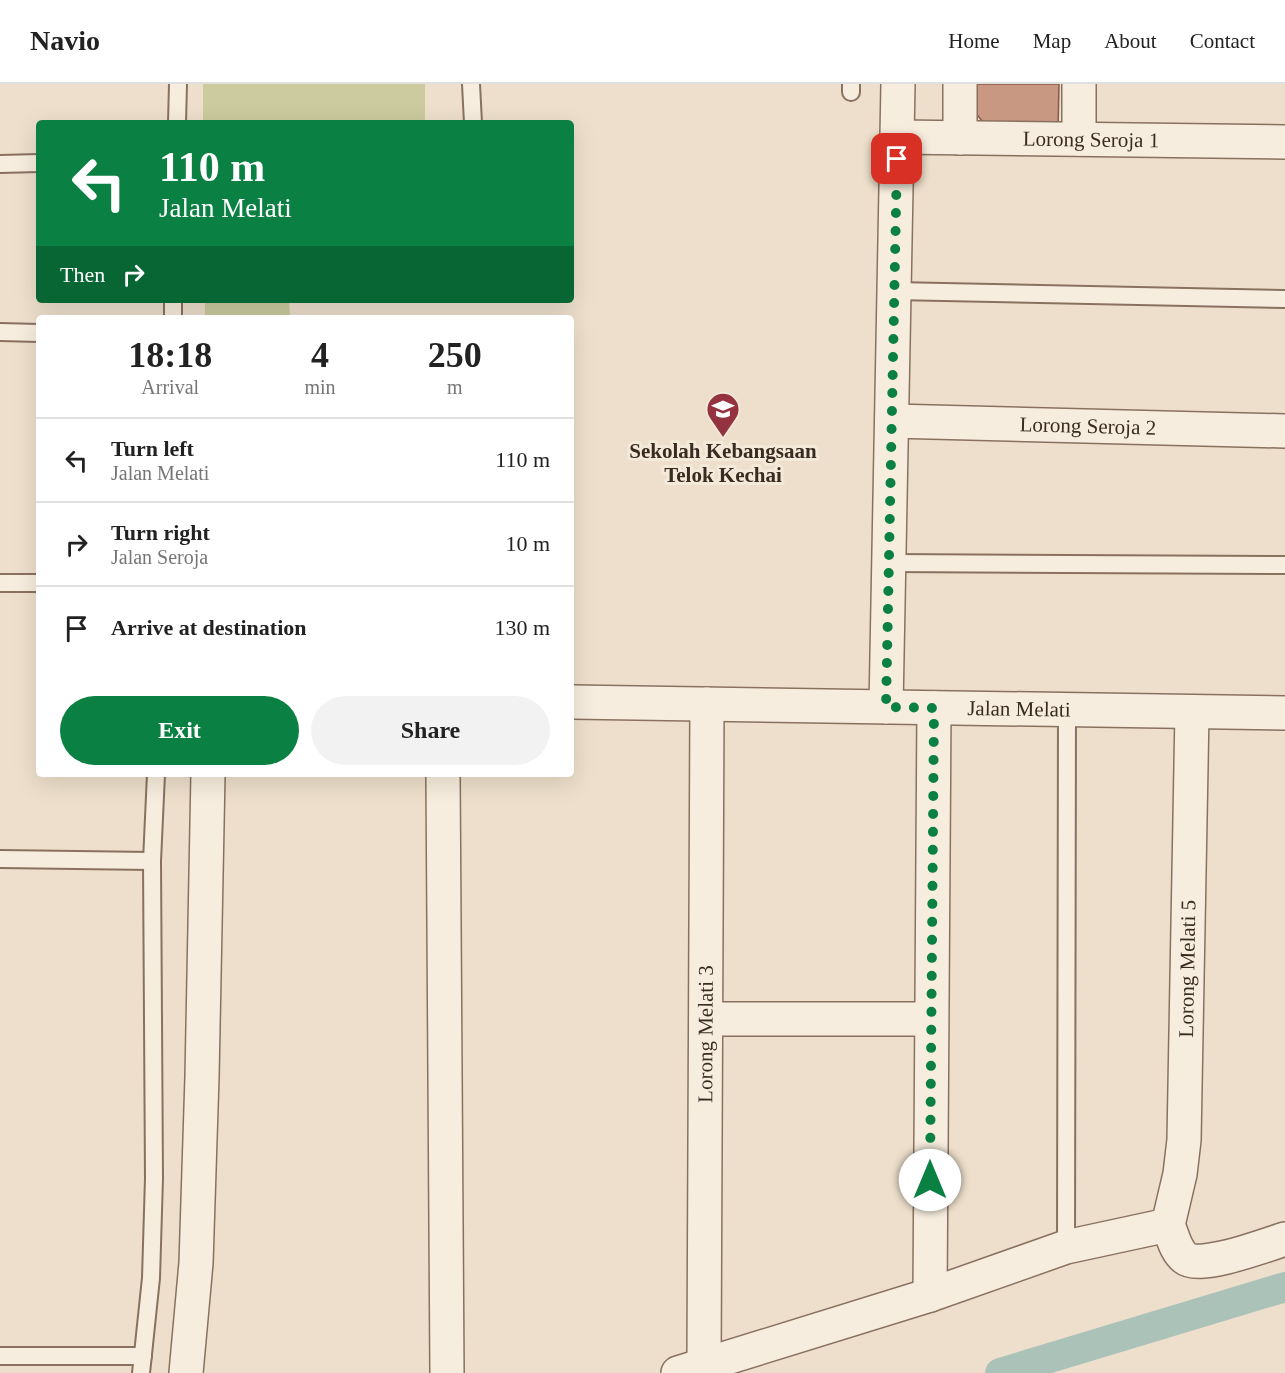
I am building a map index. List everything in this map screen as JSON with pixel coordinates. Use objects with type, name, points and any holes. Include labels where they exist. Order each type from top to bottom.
[{"type":"street","points":[[886,707],[898,84]]},
{"type":"street","points":[[960,84],[960,138]]},
{"type":"street","points":[[1080,84],[1080,139]]},
{"type":"street","name":"Lorong Seroja 1","points":[[897,137],[1285,142]]},
{"type":"street","name":"Lorong Seroja 2","points":[[892,421],[1285,430]]},
{"type":"street","name":"Jalan Melati","points":[[574,702],[1285,713]]},
{"type":"street","name":"Lorong Melati 3","points":[[691,1368],[706,1019],[707,704]]},
{"type":"street","points":[[930,1295],[934,708]]},
{"type":"street","name":"Lorong Melati 5","points":[[1168,1225],[1180,1174],[1184,1140],[1192,712]]},
{"type":"street","points":[[186,1373],[197,1252],[208,777]]},
{"type":"street","points":[[443,777],[447,1373]]},
{"type":"street","points":[[706,1019],[931,1019]]},
{"type":"street","points":[[691,1368],[930,1295],[1066,1247],[1168,1225],[1178,1251],[1188,1260],[1200,1262],[1213,1261],[1285,1239]]},
{"type":"lane","points":[[177,120],[178,84]]},
{"type":"lane","points":[[471,84],[473,120]]},
{"type":"lane","points":[[0,164],[36,163]]},
{"type":"lane","points":[[894,291],[1285,299]]},
{"type":"lane","points":[[0,332],[36,333]]},
{"type":"lane","points":[[889,563],[1285,565]]},
{"type":"lane","points":[[0,583],[36,583]]},
{"type":"lane","points":[[1066,1247],[1067,710]]},
{"type":"lane","points":[[0,1356],[142,1365],[151,1278],[154,1178],[152,861],[156,777]]},
{"type":"lane","points":[[0,859],[152,861]]},
{"type":"green space","points":[[203,84],[425,84],[425,120],[203,120]]},
{"type":"green space","points":[[205,303],[289,303],[290,315],[205,315]]},
{"type":"building","points":[[973,84],[1059,84],[1058,130],[989,129],[972,109]]},
{"type":"waterway","points":[[1000,1373],[1285,1287]]},
{"type":"place","name":"Sekolah Kebangsaan Telok Kechai","points":[[723,438]]},
{"type":"route","points":[[897,159],[886,707],[934,708],[930,1180]]}]
